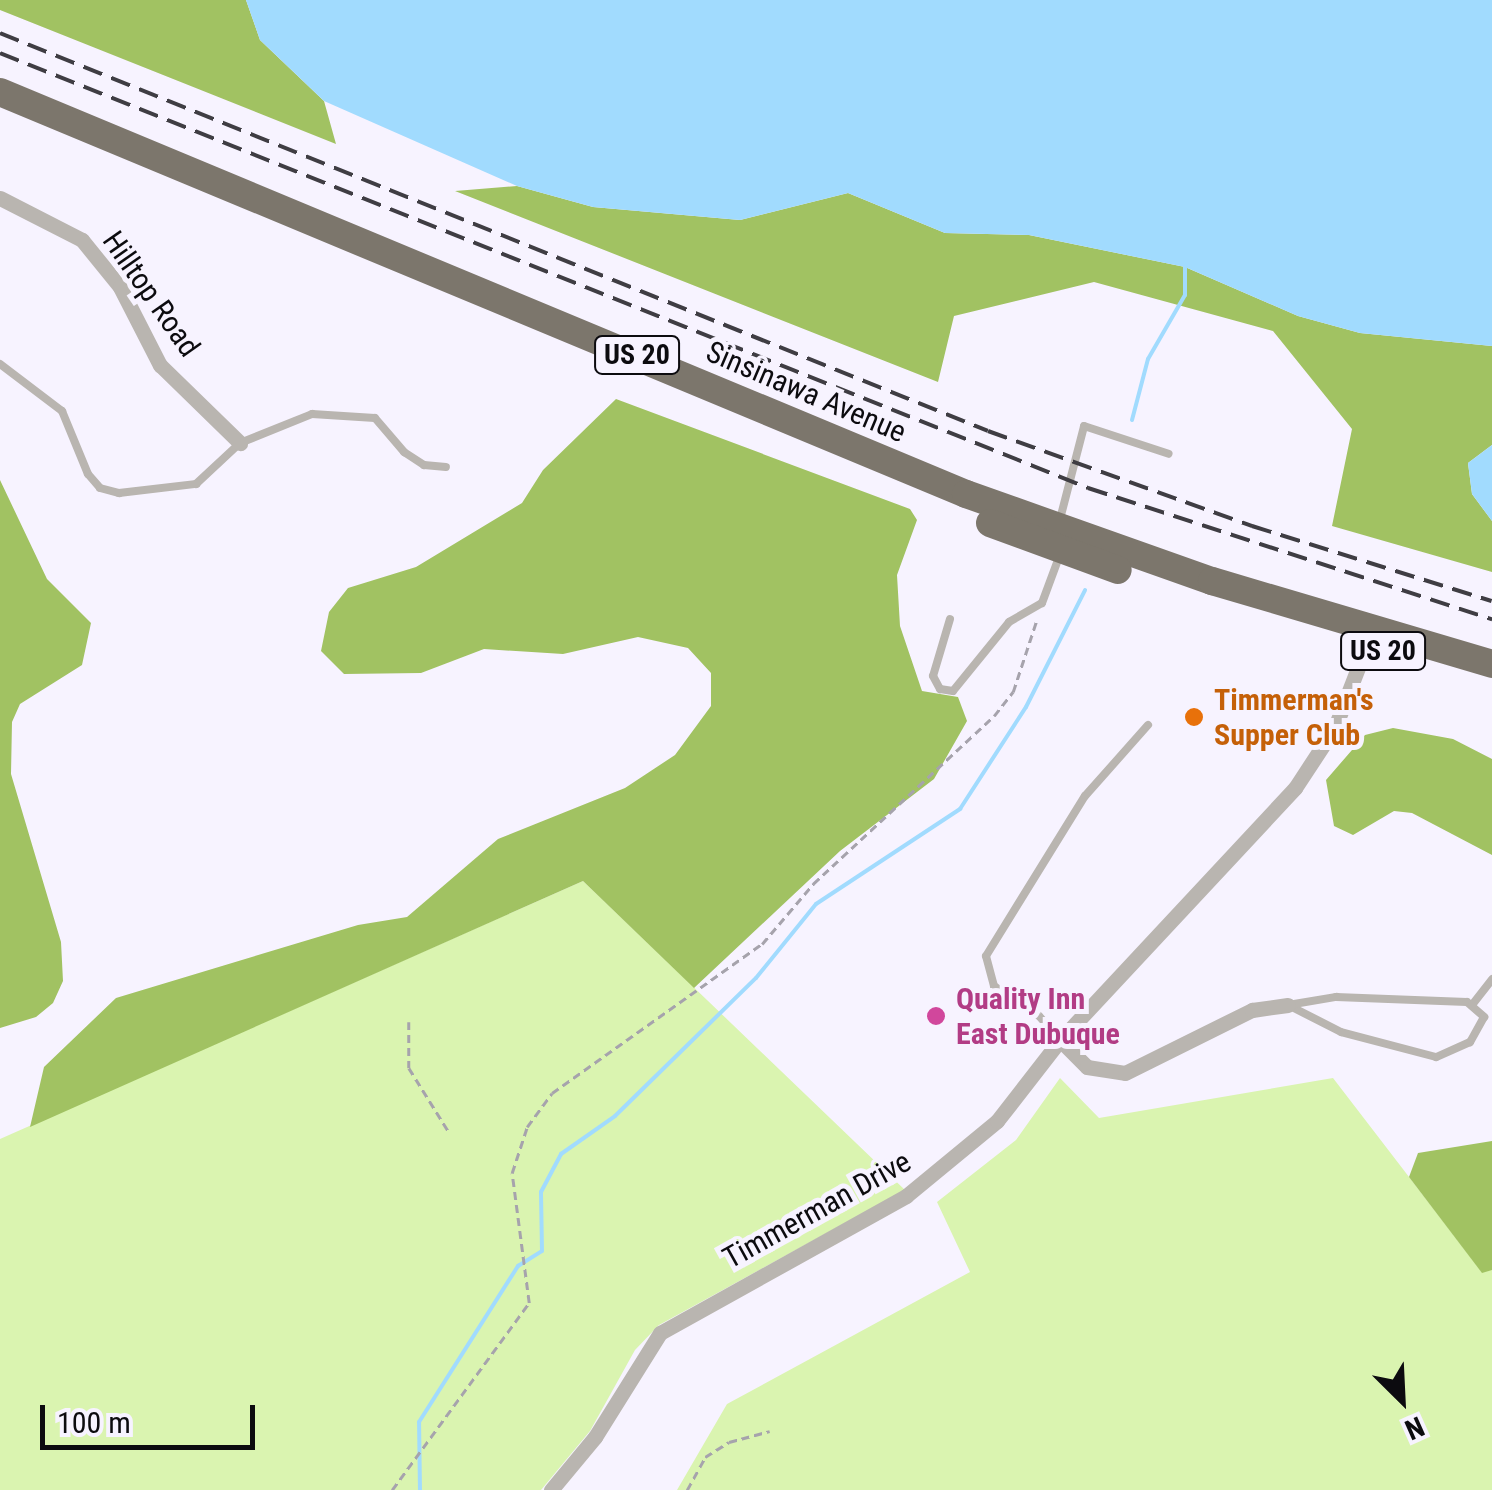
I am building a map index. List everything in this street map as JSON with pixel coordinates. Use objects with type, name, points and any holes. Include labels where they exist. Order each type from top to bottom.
[{"type":"highway","name":"Sinsinawa Avenue","points":[[0,92],[1059,539]]},
{"type":"highway","name":"Sinsinawa Avenue","points":[[0,112],[1059,539],[1370,638],[1492,683]]},
{"type":"highway","name":"Sinsinawa Avenue","points":[[1370,638],[1492,664]]},
{"type":"street","name":"Hilltop Road","points":[[0,198],[82,240],[120,287],[160,364],[240,443]]},
{"type":"street","name":"Timmerman Drive","points":[[551,1490],[596,1436],[660,1333],[942,1170],[997,1121],[1060,1040],[1294,788],[1336,727],[1370,638]]},
{"type":"street","points":[[1060,1040],[1087,1067],[1125,1073],[1252,1010],[1288,1005]]},
{"type":"lane","points":[[0,364],[62,411],[88,474],[100,488],[163,491],[196,484],[240,443],[312,414],[343,412],[375,418],[404,452],[424,465],[446,467]]},
{"type":"lane","points":[[950,618],[933,676],[940,689],[954,690],[1010,622],[1042,603],[1084,426],[1169,454]]},
{"type":"lane","points":[[1060,1040],[1039,1016],[994,986],[986,956],[1085,796],[1148,725]]},
{"type":"lane","points":[[1472,1005],[1492,978]]},
{"type":"lane","points":[[1336,997],[1472,1005],[1484,1017],[1470,1042],[1436,1057],[1341,1032],[1288,1005],[1336,997]]},
{"type":"path","points":[[392,1490],[530,1302],[512,1173],[528,1127],[552,1093],[762,944],[812,884],[956,754],[1012,692],[1042,603]]},
{"type":"path","points":[[408,1022],[410,1068],[449,1132]]},
{"type":"path","points":[[687,1490],[705,1457],[728,1442],[770,1432]]},
{"type":"green space","points":[[0,0],[246,0],[260,40],[324,101],[336,144],[0,10]]},
{"type":"green space","points":[[517,186],[593,207],[740,220],[848,193],[945,233],[1029,235],[1185,267],[1298,316],[1360,333],[1492,346],[1492,445],[1468,463],[1472,494],[1492,521],[1492,572],[1332,526],[1352,429],[1273,331],[1094,282],[954,316],[938,382],[455,191]]},
{"type":"green space","points":[[616,399],[910,509],[917,520],[897,575],[900,626],[922,691],[958,697],[967,721],[934,779],[840,851],[694,988],[583,881],[30,1127],[44,1067],[116,998],[358,925],[407,917],[498,839],[625,788],[675,755],[711,706],[711,673],[688,648],[638,637],[563,654],[484,649],[421,673],[344,674],[321,651],[329,612],[348,588],[416,567],[522,503],[543,470]]},
{"type":"green space","points":[[0,480],[47,579],[91,623],[82,665],[20,704],[12,722],[11,774],[61,942],[63,981],[53,1003],[36,1017],[0,1028]]},
{"type":"green space","points":[[1393,728],[1453,739],[1492,759],[1492,855],[1412,813],[1394,811],[1353,835],[1334,826],[1326,780],[1365,735]]},
{"type":"green space","points":[[583,881],[905,1190],[659,1325],[635,1350],[590,1431],[541,1490],[0,1490],[0,1139]]},
{"type":"green space","points":[[1060,1078],[1099,1118],[1333,1078],[1482,1272],[1492,1269],[1492,1490],[677,1490],[727,1404],[970,1272],[937,1202],[1016,1140]]},
{"type":"green space","points":[[1492,1141],[1492,1270],[1482,1273],[1409,1177],[1418,1153]]},
{"type":"water","points":[[246,0],[1492,0],[1492,346],[1360,333],[1298,316],[1185,267],[1029,235],[945,233],[848,193],[740,220],[593,207],[517,186],[324,101],[260,40]]},
{"type":"water","points":[[1492,445],[1492,521],[1472,494],[1468,463]]},
{"type":"waterway","points":[[1132,420],[1148,359],[1185,295],[1185,267]]},
{"type":"waterway","points":[[420,1490],[419,1422],[518,1266],[542,1251],[541,1192],[561,1154],[615,1116],[756,978],[816,904],[960,809],[1026,707],[1085,590]]},
{"type":"railway","points":[[0,33],[988,431],[1252,526],[1492,601]]},
{"type":"railway","points":[[0,53],[1088,488],[1492,619]]},
{"type":"place","name":"Timmerman's Supper Club","points":[[1194,717]]},
{"type":"place","name":"Quality Inn East Dubuque","points":[[936,1016]]}]
